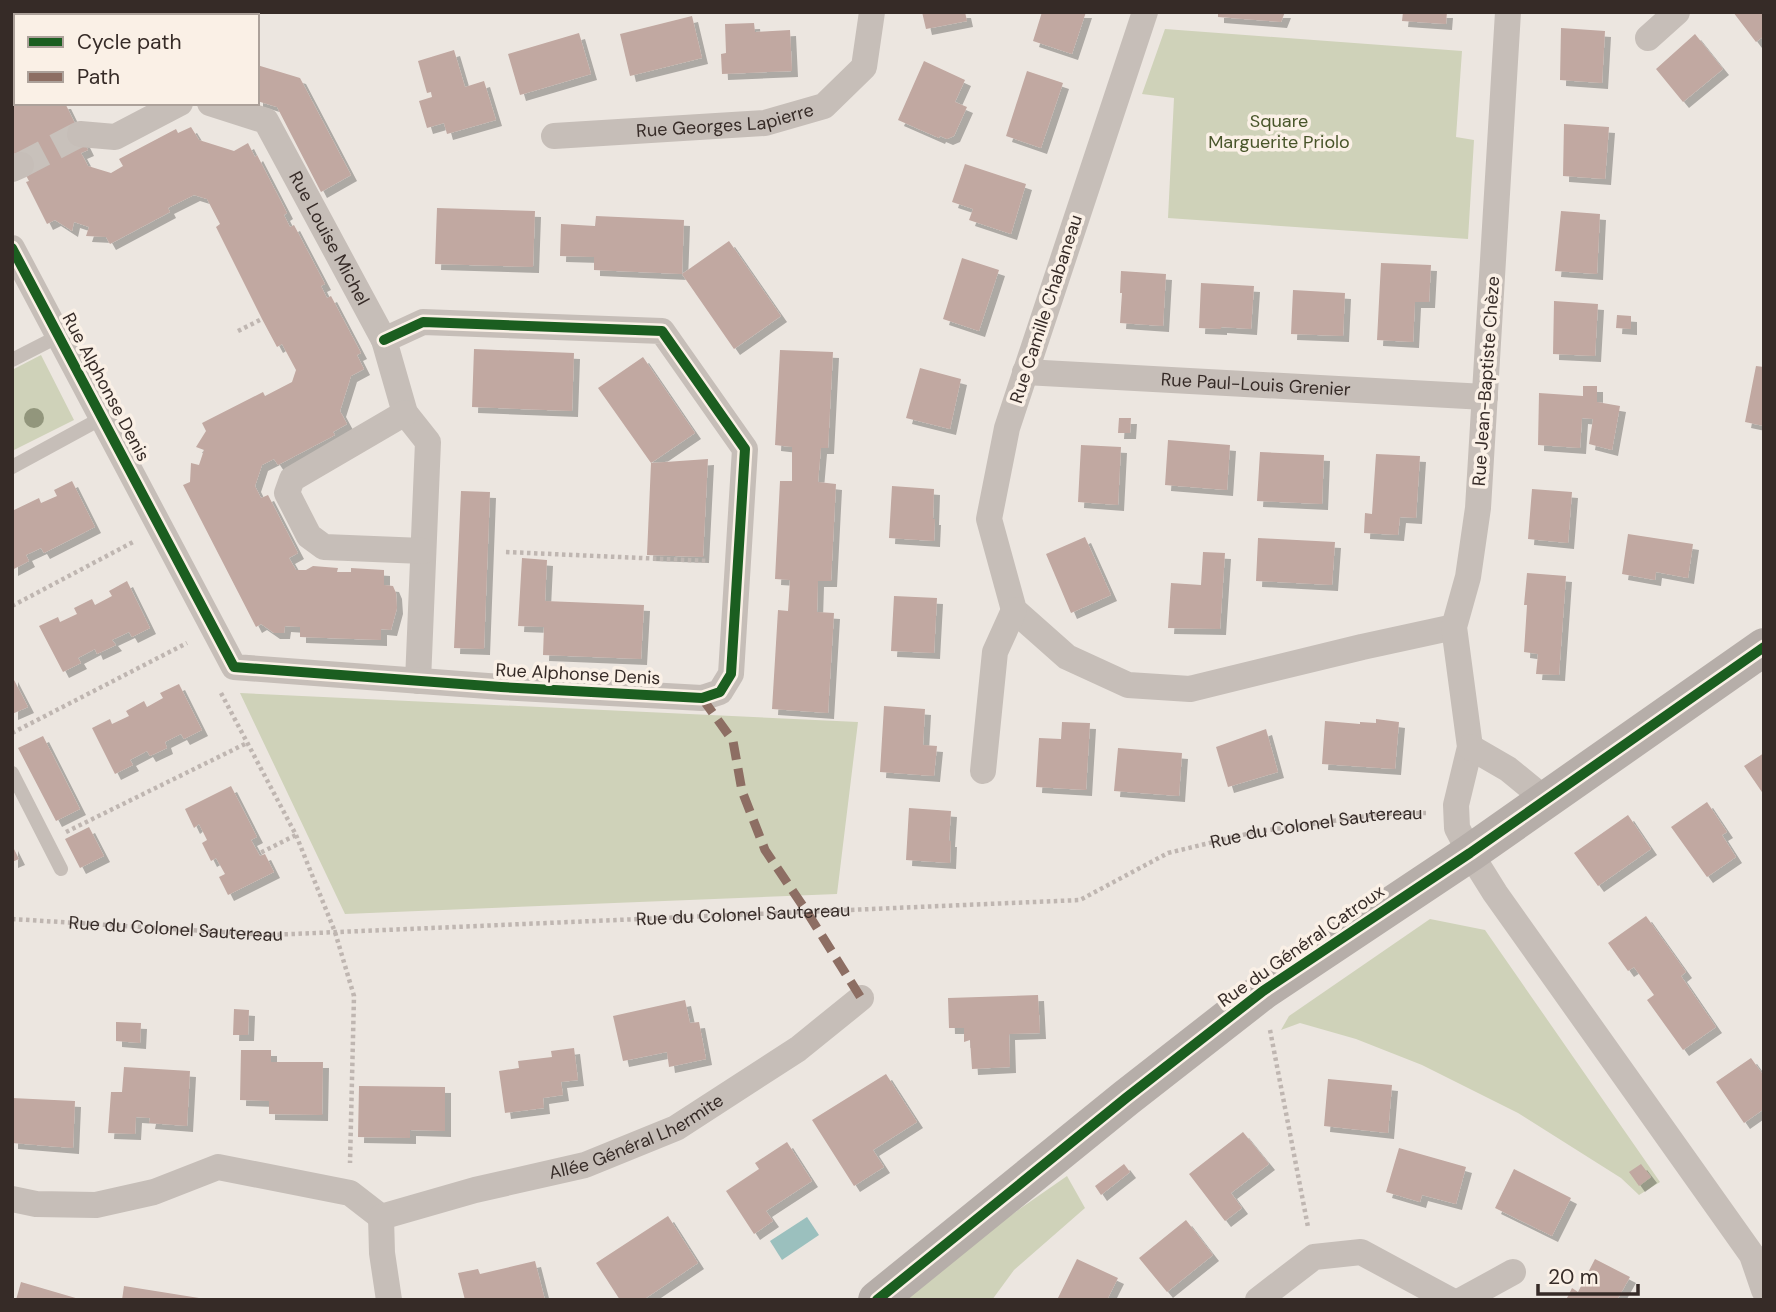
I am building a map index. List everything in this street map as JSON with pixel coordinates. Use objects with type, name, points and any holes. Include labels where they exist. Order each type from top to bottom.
[{"type":"street","name":"Rue Georges Lapierre","points":[[554,135],[765,123],[824,106],[864,67],[872,12]]},
{"type":"street","name":"Rue Camille Chabaneau","points":[[1014,610],[989,519],[1007,428],[1144,12]]},
{"type":"street","name":"Rue Jean-Baptiste Chèze","points":[[1470,853],[1458,828],[1456,804],[1470,747],[1454,627],[1468,577],[1478,508],[1508,12]]},
{"type":"street","points":[[1648,38],[1677,12]]},
{"type":"street","points":[[80,134],[115,137],[176,105]]},
{"type":"street","name":"Rue Louise Michel","points":[[216,105],[266,121],[384,341],[405,413],[428,442],[418,681]]},
{"type":"street","name":"Rue Alphonse Denis","points":[[12,248],[234,667],[501,687],[702,698],[720,692],[731,674],[745,449],[662,331],[423,322],[384,341]]},
{"type":"street","name":"Rue Paul-Louis Grenier","points":[[1025,372],[1485,397]]},
{"type":"street","points":[[405,413],[292,479],[287,493],[309,536],[324,547],[423,551]]},
{"type":"street","points":[[983,771],[995,652],[1014,610],[1067,657],[1128,685],[1190,689],[1362,646],[1454,627]]},
{"type":"street","name":"Rue du Général Catroux","points":[[877,1300],[1263,991],[1470,853],[1764,646]]},
{"type":"street","points":[[1470,747],[1508,769],[1546,800]]},
{"type":"street","points":[[1470,853],[1511,916],[1752,1255],[1764,1290]]},
{"type":"street","name":"Allée Général Lhermite","points":[[381,1217],[475,1190],[585,1165],[676,1128],[798,1049],[861,998]]},
{"type":"street","points":[[12,1199],[36,1205],[96,1205],[154,1192],[218,1167],[350,1193],[381,1217],[382,1253],[389,1300]]},
{"type":"street","points":[[1258,1300],[1314,1257],[1361,1252],[1450,1300]]},
{"type":"street","points":[[1462,1300],[1513,1272]]},
{"type":"lane","points":[[12,360],[59,336]]},
{"type":"lane","points":[[12,467],[102,418]]},
{"type":"lane","points":[[12,773],[61,869]]},
{"type":"path","points":[[238,331],[262,320]]},
{"type":"path","points":[[12,606],[139,539]]},
{"type":"path","points":[[506,551],[738,563]]},
{"type":"path","points":[[12,733],[194,639]]},
{"type":"path","points":[[47,842],[247,743]]},
{"type":"path","points":[[296,835],[335,932],[354,996],[350,1193]]},
{"type":"path","points":[[1263,991],[1314,1257]]},
{"type":"green space","name":"Square Marguerite Priolo","points":[[1165,29],[1462,51],[1456,137],[1474,140],[1468,239],[1168,218],[1174,98],[1142,94]]},
{"type":"green space","points":[[41,355],[74,420],[12,451],[12,370]]},
{"type":"green space","points":[[240,693],[858,722],[837,894],[345,914]]},
{"type":"green space","points":[[1430,919],[1485,930],[1660,1182],[1639,1195],[1621,1178],[1518,1113],[1422,1065],[1356,1039],[1300,1023],[1281,1030],[1289,1016]]},
{"type":"green space","points":[[1067,1176],[1085,1208],[1014,1270],[992,1300],[895,1300],[941,1264]]},
{"type":"water","points":[[807,1217],[819,1235],[782,1260],[770,1241]]},
{"type":"building","points":[[922,12],[965,12],[967,21],[926,29]]},
{"type":"building","points":[[1042,12],[1086,12],[1072,54],[1033,41]]},
{"type":"building","points":[[1218,12],[1285,12],[1281,22],[1218,17]]},
{"type":"building","points":[[1403,12],[1447,12],[1446,24],[1402,21]]},
{"type":"building","points":[[1733,12],[1764,12],[1764,36],[1756,42]]},
{"type":"building","points":[[692,16],[702,58],[630,76],[620,34]]},
{"type":"building","points":[[754,23],[755,32],[790,30],[792,71],[722,74],[721,54],[726,53],[725,24]]},
{"type":"building","points":[[1561,28],[1605,31],[1602,83],[1560,80]]},
{"type":"building","points":[[579,33],[591,74],[520,95],[508,54]]},
{"type":"building","points":[[1695,34],[1723,69],[1683,102],[1656,69]]},
{"type":"building","points":[[12,48],[14,105],[66,105],[88,150],[81,153],[88,166],[111,173],[123,166],[119,159],[176,129],[178,133],[191,127],[199,140],[234,151],[248,143],[287,213],[284,215],[290,227],[294,225],[325,284],[321,286],[327,298],[331,296],[361,353],[357,355],[364,369],[351,376],[340,411],[347,424],[333,432],[335,435],[278,465],[274,459],[262,465],[255,486],[261,498],[268,495],[298,553],[289,558],[296,570],[306,570],[313,566],[338,568],[337,572],[351,572],[351,568],[384,570],[384,585],[393,586],[397,608],[391,630],[381,629],[381,640],[300,637],[300,627],[285,626],[284,633],[274,633],[261,624],[256,627],[183,485],[190,482],[191,463],[199,465],[204,450],[196,447],[206,431],[202,423],[263,392],[265,396],[292,382],[296,370],[282,344],[277,347],[262,319],[216,227],[220,224],[207,199],[194,195],[168,208],[170,212],[110,244],[106,237],[86,236],[89,227],[74,222],[72,231],[55,220],[47,224],[26,182],[29,181],[14,153],[12,154]]},
{"type":"building","points":[[454,50],[465,87],[484,81],[496,120],[447,134],[444,123],[427,128],[419,101],[432,97],[431,92],[427,93],[418,61]]},
{"type":"building","points":[[924,61],[965,80],[955,102],[967,107],[954,136],[947,139],[898,120]]},
{"type":"building","points":[[259,66],[300,78],[351,175],[321,192],[277,107],[259,102]]},
{"type":"building","points":[[1027,71],[1063,83],[1041,148],[1006,136]]},
{"type":"building","points":[[1564,124],[1609,127],[1605,179],[1563,176]]},
{"type":"building","points":[[965,164],[1026,184],[1011,234],[969,220],[973,209],[952,202]]},
{"type":"building","points":[[437,208],[535,211],[533,267],[435,264]]},
{"type":"building","points":[[1561,211],[1600,214],[1597,274],[1555,271]]},
{"type":"building","points":[[596,216],[684,220],[682,274],[594,270],[594,257],[560,256],[561,224],[595,226]]},
{"type":"building","points":[[729,241],[781,316],[734,349],[682,274]]},
{"type":"building","points":[[962,258],[999,270],[979,331],[943,319]]},
{"type":"building","points":[[1381,263],[1431,265],[1429,302],[1415,302],[1413,342],[1377,340]]},
{"type":"building","points":[[1121,271],[1166,274],[1163,326],[1120,323]]},
{"type":"building","points":[[1201,283],[1254,286],[1251,329],[1199,328]]},
{"type":"building","points":[[1293,290],[1345,293],[1343,336],[1291,334]]},
{"type":"building","points":[[1554,301],[1598,304],[1595,356],[1553,354]]},
{"type":"building","points":[[1617,315],[1631,316],[1631,329],[1616,328]]},
{"type":"building","points":[[474,349],[574,353],[572,411],[472,407]]},
{"type":"building","points":[[780,350],[833,352],[828,448],[821,448],[818,482],[836,484],[831,581],[818,581],[817,612],[834,613],[828,713],[772,709],[778,610],[788,611],[790,580],[775,579],[780,481],[792,481],[792,447],[775,445]]},
{"type":"building","points":[[643,357],[695,433],[651,463],[598,388]]},
{"type":"building","points":[[1756,366],[1764,367],[1764,426],[1745,422]]},
{"type":"building","points":[[920,368],[961,379],[950,429],[906,418]]},
{"type":"building","points":[[1583,386],[1597,386],[1597,402],[1620,406],[1612,450],[1589,444],[1593,419],[1582,418],[1580,448],[1538,445],[1539,393],[1583,396]]},
{"type":"building","points":[[1119,418],[1131,418],[1130,433],[1118,433]]},
{"type":"building","points":[[1168,440],[1230,445],[1227,490],[1165,485]]},
{"type":"building","points":[[1081,445],[1121,447],[1118,505],[1078,502]]},
{"type":"building","points":[[1260,452],[1324,455],[1322,504],[1257,501]]},
{"type":"building","points":[[1376,454],[1420,456],[1416,518],[1400,517],[1398,535],[1364,533],[1365,513],[1372,514]]},
{"type":"building","points":[[708,459],[703,557],[647,555],[651,463]]},
{"type":"building","points":[[72,481],[95,527],[44,553],[41,548],[26,555],[29,561],[12,570],[12,511],[39,498],[41,503],[57,496],[54,490]]},
{"type":"building","points":[[892,486],[934,489],[934,541],[889,538]]},
{"type":"building","points":[[1532,489],[1572,492],[1568,543],[1528,539]]},
{"type":"building","points":[[461,491],[490,492],[484,649],[454,648]]},
{"type":"building","points":[[1628,534],[1693,544],[1688,578],[1656,572],[1655,580],[1622,574]]},
{"type":"building","points":[[1085,537],[1111,595],[1071,613],[1046,554]]},
{"type":"building","points":[[1258,538],[1335,542],[1332,585],[1256,581]]},
{"type":"building","points":[[1203,552],[1225,553],[1220,629],[1168,628],[1171,583],[1201,585]]},
{"type":"building","points":[[522,558],[547,560],[545,601],[644,605],[641,659],[543,655],[544,627],[518,626]]},
{"type":"building","points":[[1527,573],[1566,576],[1559,675],[1536,674],[1538,654],[1524,652]]},
{"type":"building","points":[[127,581],[150,628],[132,637],[129,632],[112,640],[116,645],[97,654],[95,649],[78,658],[81,663],[63,672],[39,626],[58,617],[60,622],[77,614],[74,608],[92,599],[95,605],[112,596],[109,591]]},
{"type":"building","points":[[894,596],[937,598],[934,653],[891,651]]},
{"type":"building","points":[[12,676],[28,707],[12,714]]},
{"type":"building","points":[[179,684],[202,730],[184,739],[181,734],[165,742],[167,748],[150,756],[147,751],[130,760],[133,765],[115,774],[92,728],[110,719],[112,724],[129,716],[126,711],[144,701],[147,707],[163,698],[160,693]]},
{"type":"building","points":[[884,706],[925,709],[923,745],[937,746],[934,776],[880,772]]},
{"type":"building","points":[[1376,719],[1399,722],[1395,769],[1322,764],[1325,721],[1360,724],[1376,723]]},
{"type":"building","points":[[1062,722],[1090,723],[1086,790],[1036,787],[1039,738],[1061,739]]},
{"type":"building","points":[[1266,729],[1278,772],[1228,787],[1216,747]]},
{"type":"building","points":[[43,736],[80,809],[56,821],[18,748]]},
{"type":"building","points":[[1118,748],[1182,753],[1179,796],[1114,791]]},
{"type":"building","points":[[1764,753],[1764,795],[1744,766]]},
{"type":"building","points":[[231,786],[257,837],[251,840],[260,856],[265,854],[274,872],[228,895],[219,877],[225,874],[216,858],[211,861],[202,843],[207,840],[199,824],[194,828],[185,809]]},
{"type":"building","points":[[1707,802],[1727,832],[1722,835],[1736,857],[1707,877],[1671,827]]},
{"type":"building","points":[[909,808],[951,811],[950,863],[906,860]]},
{"type":"building","points":[[1628,815],[1651,849],[1598,886],[1574,853]]},
{"type":"building","points":[[89,827],[104,856],[80,868],[65,839]]},
{"type":"building","points":[[12,845],[19,859],[12,862]]},
{"type":"building","points":[[1646,916],[1686,972],[1681,976],[1716,1027],[1683,1050],[1647,1000],[1654,995],[1634,967],[1628,971],[1608,943]]},
{"type":"building","points":[[1038,995],[1040,1033],[1009,1034],[1010,1067],[972,1069],[970,1040],[964,1042],[964,1028],[949,1028],[948,998]]},
{"type":"building","points":[[685,1000],[690,1023],[699,1022],[706,1059],[669,1067],[667,1052],[623,1061],[613,1016]]},
{"type":"building","points":[[234,1009],[249,1010],[248,1035],[233,1035]]},
{"type":"building","points":[[116,1022],[141,1023],[140,1043],[116,1041]]},
{"type":"building","points":[[574,1048],[578,1080],[561,1082],[563,1095],[543,1098],[544,1108],[505,1113],[499,1071],[519,1068],[518,1061],[552,1057],[551,1051]]},
{"type":"building","points":[[241,1050],[271,1050],[271,1062],[323,1062],[322,1115],[269,1114],[269,1101],[240,1100]]},
{"type":"building","points":[[1751,1058],[1764,1076],[1764,1109],[1744,1123],[1716,1082]]},
{"type":"building","points":[[124,1067],[190,1071],[187,1126],[149,1123],[150,1118],[136,1117],[135,1134],[108,1133],[111,1092],[122,1092]]},
{"type":"building","points":[[886,1074],[917,1122],[873,1150],[884,1167],[854,1186],[812,1120]]},
{"type":"building","points":[[1328,1079],[1392,1085],[1388,1133],[1324,1126]]},
{"type":"building","points":[[359,1086],[445,1087],[445,1131],[410,1130],[410,1138],[358,1137]]},
{"type":"building","points":[[12,1098],[75,1101],[73,1148],[12,1143]]},
{"type":"building","points":[[1243,1132],[1269,1164],[1231,1193],[1242,1208],[1225,1221],[1189,1174]]},
{"type":"building","points":[[787,1142],[812,1181],[766,1211],[773,1221],[754,1234],[726,1191],[759,1169],[755,1163]]},
{"type":"building","points":[[1399,1148],[1466,1167],[1456,1204],[1422,1195],[1420,1202],[1386,1192]]},
{"type":"building","points":[[1124,1164],[1130,1172],[1101,1195],[1095,1186]]},
{"type":"building","points":[[1641,1164],[1651,1177],[1639,1186],[1629,1172]]},
{"type":"building","points":[[1514,1169],[1571,1198],[1552,1236],[1495,1208]]},
{"type":"building","points":[[668,1216],[698,1263],[643,1300],[620,1300],[596,1263]]},
{"type":"building","points":[[1186,1220],[1213,1255],[1167,1292],[1139,1258]]},
{"type":"building","points":[[1077,1259],[1118,1278],[1107,1300],[1057,1300]]},
{"type":"building","points":[[1595,1259],[1630,1277],[1617,1300],[1566,1300],[1572,1288],[1578,1292]]},
{"type":"building","points":[[535,1261],[545,1300],[465,1300],[458,1273],[478,1269],[480,1274]]},
{"type":"building","points":[[21,1282],[79,1299],[79,1300],[16,1300]]},
{"type":"building","points":[[124,1286],[199,1298],[199,1300],[122,1300]]},
{"type":"tunnel","points":[[21,165],[80,134]]},
{"type":"marked path","points":[[702,698],[733,741],[742,791],[765,850],[861,998]]},
{"type":"cycle path","points":[[12,248],[234,667],[501,687],[702,698],[720,692],[731,674],[745,449],[662,331],[423,322],[384,340]]},
{"type":"cycle path","points":[[877,1300],[1263,991],[1470,853],[1764,647]]}]
